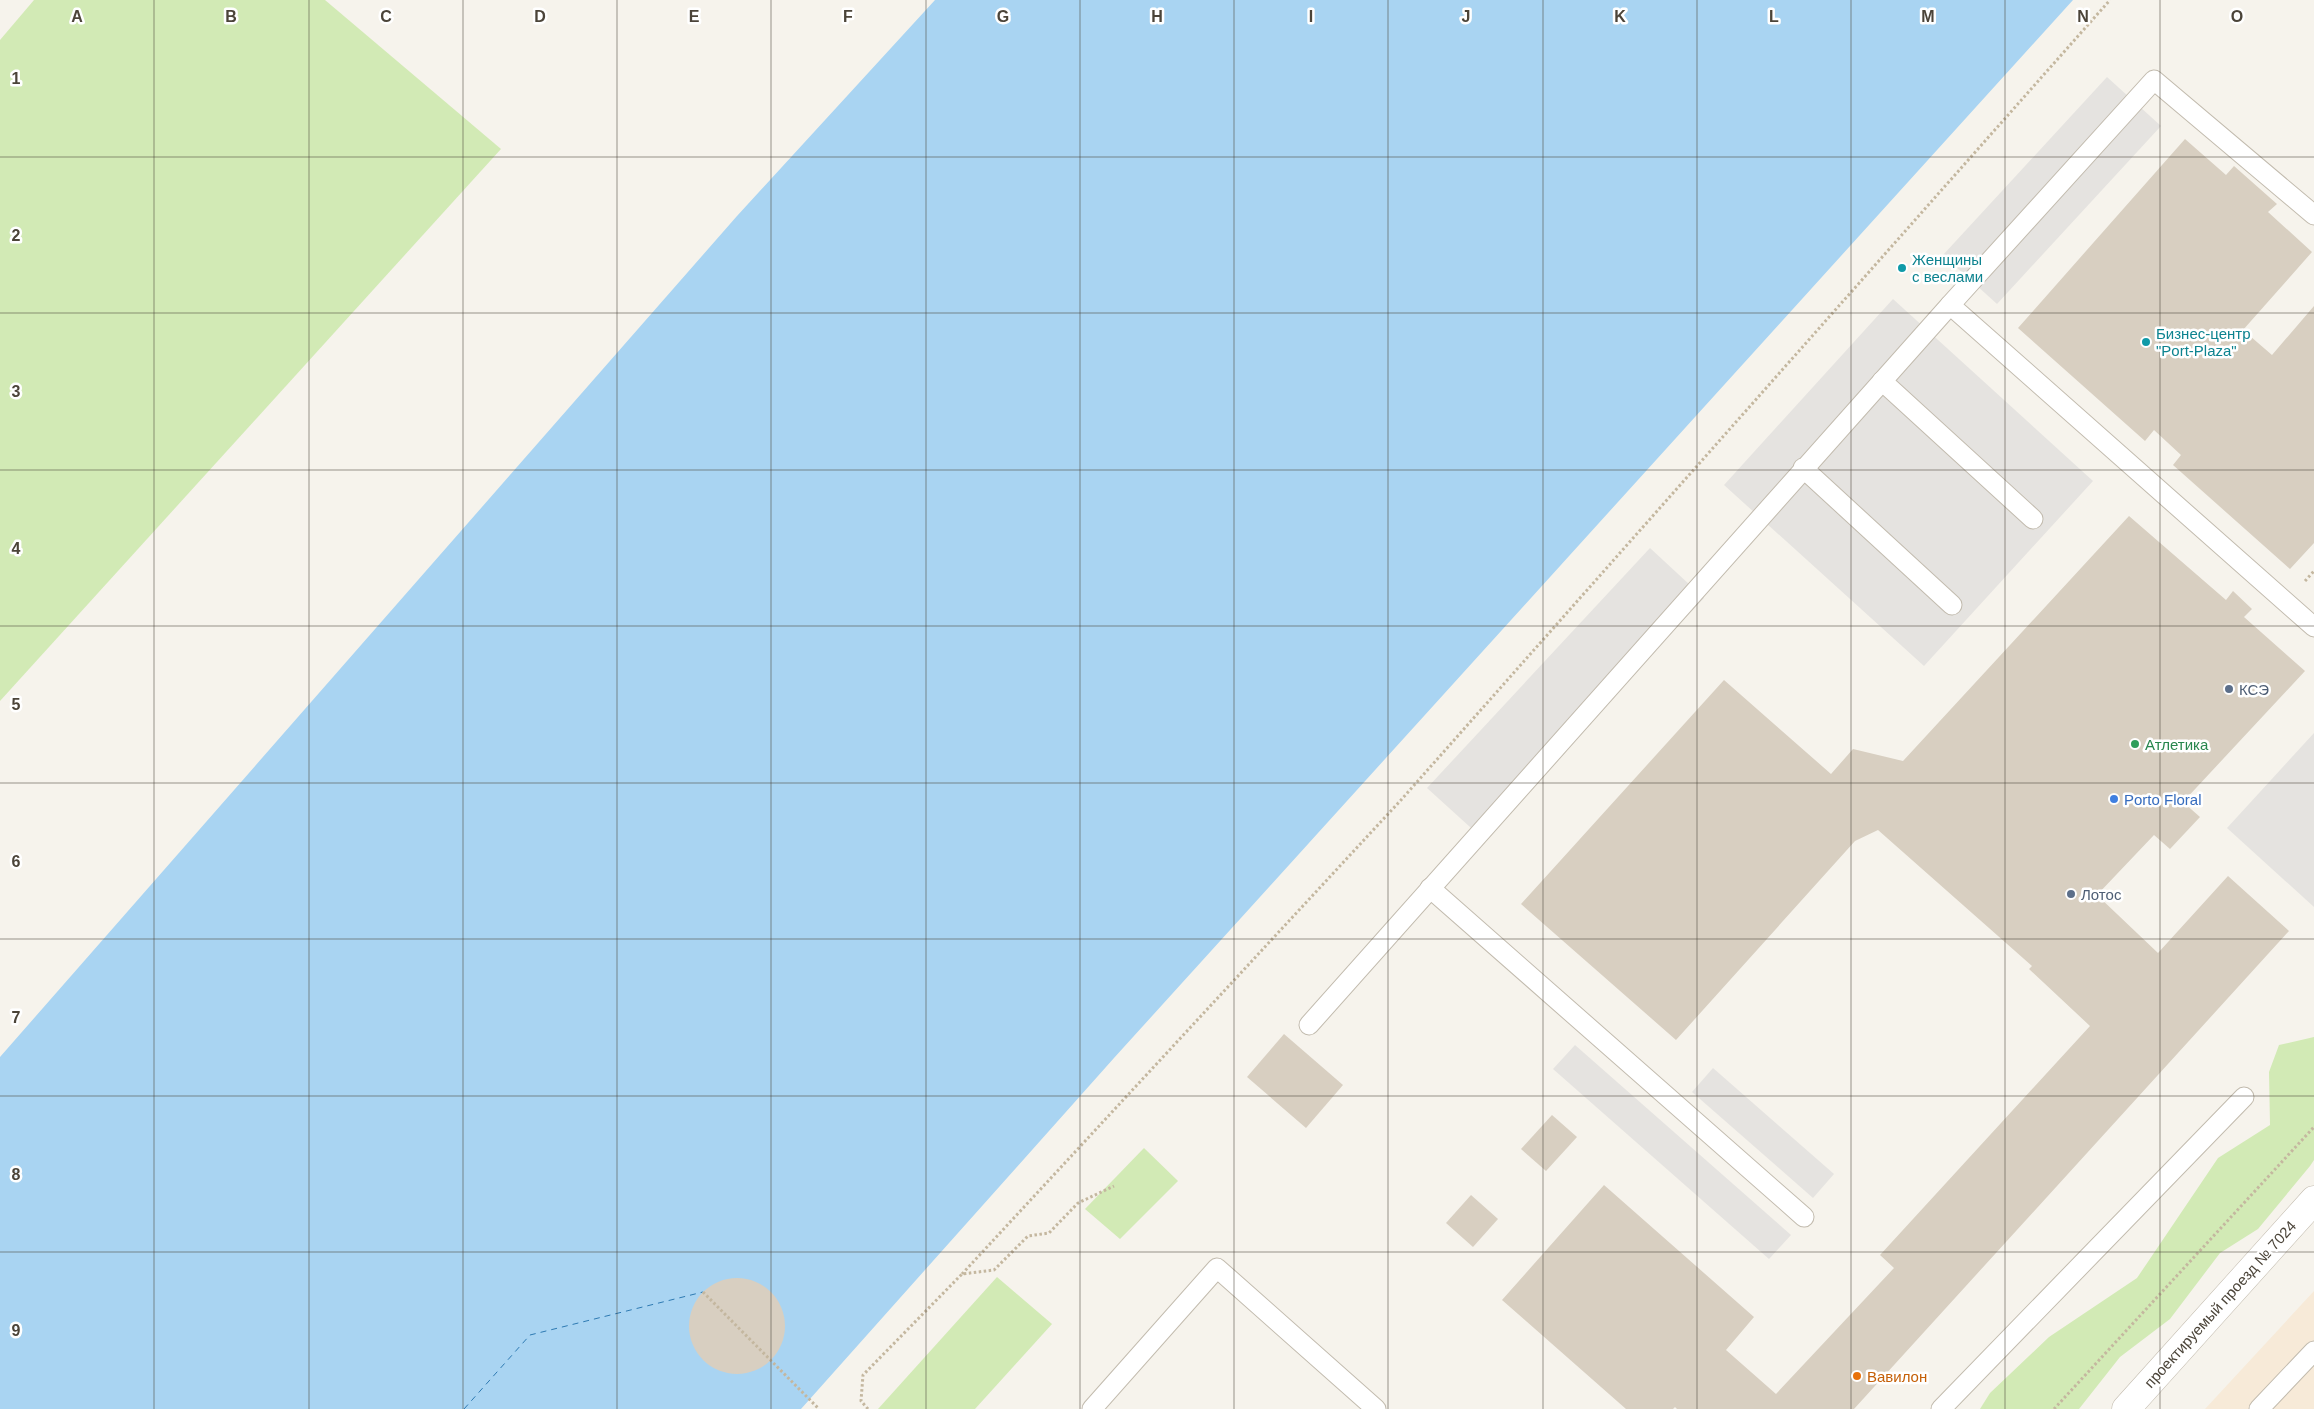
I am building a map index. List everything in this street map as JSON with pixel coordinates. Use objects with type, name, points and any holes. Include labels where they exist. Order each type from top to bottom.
[{"type":"street","name":"проектируемый проезд № 7024","points":[[2126,1409],[2314,1200]]},
{"type":"lane","points":[[1309,1025],[1803,468],[2154,80],[2314,216]]},
{"type":"lane","points":[[1950,305],[2314,627]]},
{"type":"lane","points":[[1882,381],[2033,520]]},
{"type":"lane","points":[[1803,468],[1952,605]]},
{"type":"lane","points":[[1430,888],[1804,1217]]},
{"type":"lane","points":[[1941,1409],[2244,1097]]},
{"type":"lane","points":[[1092,1409],[1217,1268],[1376,1409]]},
{"type":"lane","points":[[2259,1409],[2314,1351]]},
{"type":"path","points":[[868,1409],[861,1401],[863,1375],[962,1274],[1401,800],[2110,0]]},
{"type":"path","points":[[2054,1409],[2314,1127]]},
{"type":"path","points":[[962,1274],[994,1270],[1028,1236],[1049,1234],[1078,1203],[1114,1186]]},
{"type":"path","points":[[702,1292],[819,1409]]},
{"type":"shaded area","points":[[2107,77],[2161,126],[1997,304],[1943,255]]},
{"type":"shaded area","points":[[1893,299],[2093,481],[1924,666],[1724,485]]},
{"type":"shaded area","points":[[1650,548],[1704,598],[1481,837],[1427,788]]},
{"type":"shaded area","points":[[2314,733],[2314,907],[2227,828]]},
{"type":"shaded area","points":[[1575,1045],[1791,1235],[1769,1259],[1553,1069]]},
{"type":"shaded area","points":[[1713,1068],[1834,1174],[1813,1198],[1692,1092]]},
{"type":"shaded area","points":[[2314,1291],[2314,1409],[2205,1409]]},
{"type":"green space","points":[[34,0],[325,0],[501,149],[0,701],[0,40]]},
{"type":"green space","points":[[2314,1037],[2314,1160],[2258,1229],[2220,1253],[2170,1319],[2120,1357],[2079,1409],[1980,1409],[1990,1393],[2049,1337],[2137,1278],[2218,1158],[2270,1125],[2269,1072],[2279,1045]]},
{"type":"green space","points":[[1144,1148],[1178,1181],[1120,1239],[1085,1209]]},
{"type":"green space","points":[[997,1277],[1052,1324],[975,1409],[878,1409]]},
{"type":"water","points":[[935,0],[2073,0],[1114,1058],[801,1409],[0,1409],[0,1057],[737,216]]},
{"type":"building","name":"Бизнес-центр \"Port-Plaza\"","points":[[2185,139],[2226,175],[2234,166],[2277,204],[2268,212],[2312,252],[2243,330],[2272,355],[2314,306],[2314,543],[2290,569],[2173,465],[2181,455],[2154,430],[2145,441],[2018,328]]},
{"type":"building","points":[[2129,516],[2226,600],[2233,591],[2252,609],[2244,617],[2305,671],[2183,802],[2200,817],[2170,849],[2154,835],[2097,895],[2158,953],[2228,876],[2289,931],[1854,1409],[1677,1409],[1675,1407],[1673,1409],[1626,1409],[1502,1300],[1604,1185],[1754,1317],[1726,1350],[1776,1394],[1894,1268],[1880,1255],[2090,1026],[2029,969],[2032,966],[1878,830],[1855,841],[1676,1040],[1521,904],[1724,680],[1831,774],[1853,749],[1903,761]]},
{"type":"building","points":[[1284,1034],[1343,1085],[1306,1128],[1247,1077]]},
{"type":"building","points":[[1552,1115],[1577,1137],[1546,1171],[1521,1149]]},
{"type":"building","points":[[1471,1195],[1498,1219],[1473,1247],[1446,1223]]},
{"type":"building","points":[[737,1278],[755,1282],[771,1292],[781,1308],[785,1326],[781,1344],[771,1360],[755,1370],[737,1374],[719,1370],[703,1360],[693,1344],[689,1326],[693,1308],[703,1292],[719,1282]]},
{"type":"ferry route","points":[[464,1409],[530,1335],[703,1292]]},
{"type":"place","name":"Женщины с веслами","points":[[1902,268]]},
{"type":"place","name":"Бизнес-центр \"Port-Plaza\"","points":[[2146,342]]},
{"type":"place","name":"КСЭ","points":[[2229,689]]},
{"type":"place","name":"Атлетика","points":[[2135,744]]},
{"type":"place","name":"Porto Floral","points":[[2114,799]]},
{"type":"place","name":"Лотос","points":[[2071,894]]},
{"type":"place","name":"Вавилон","points":[[1857,1376]]}]
